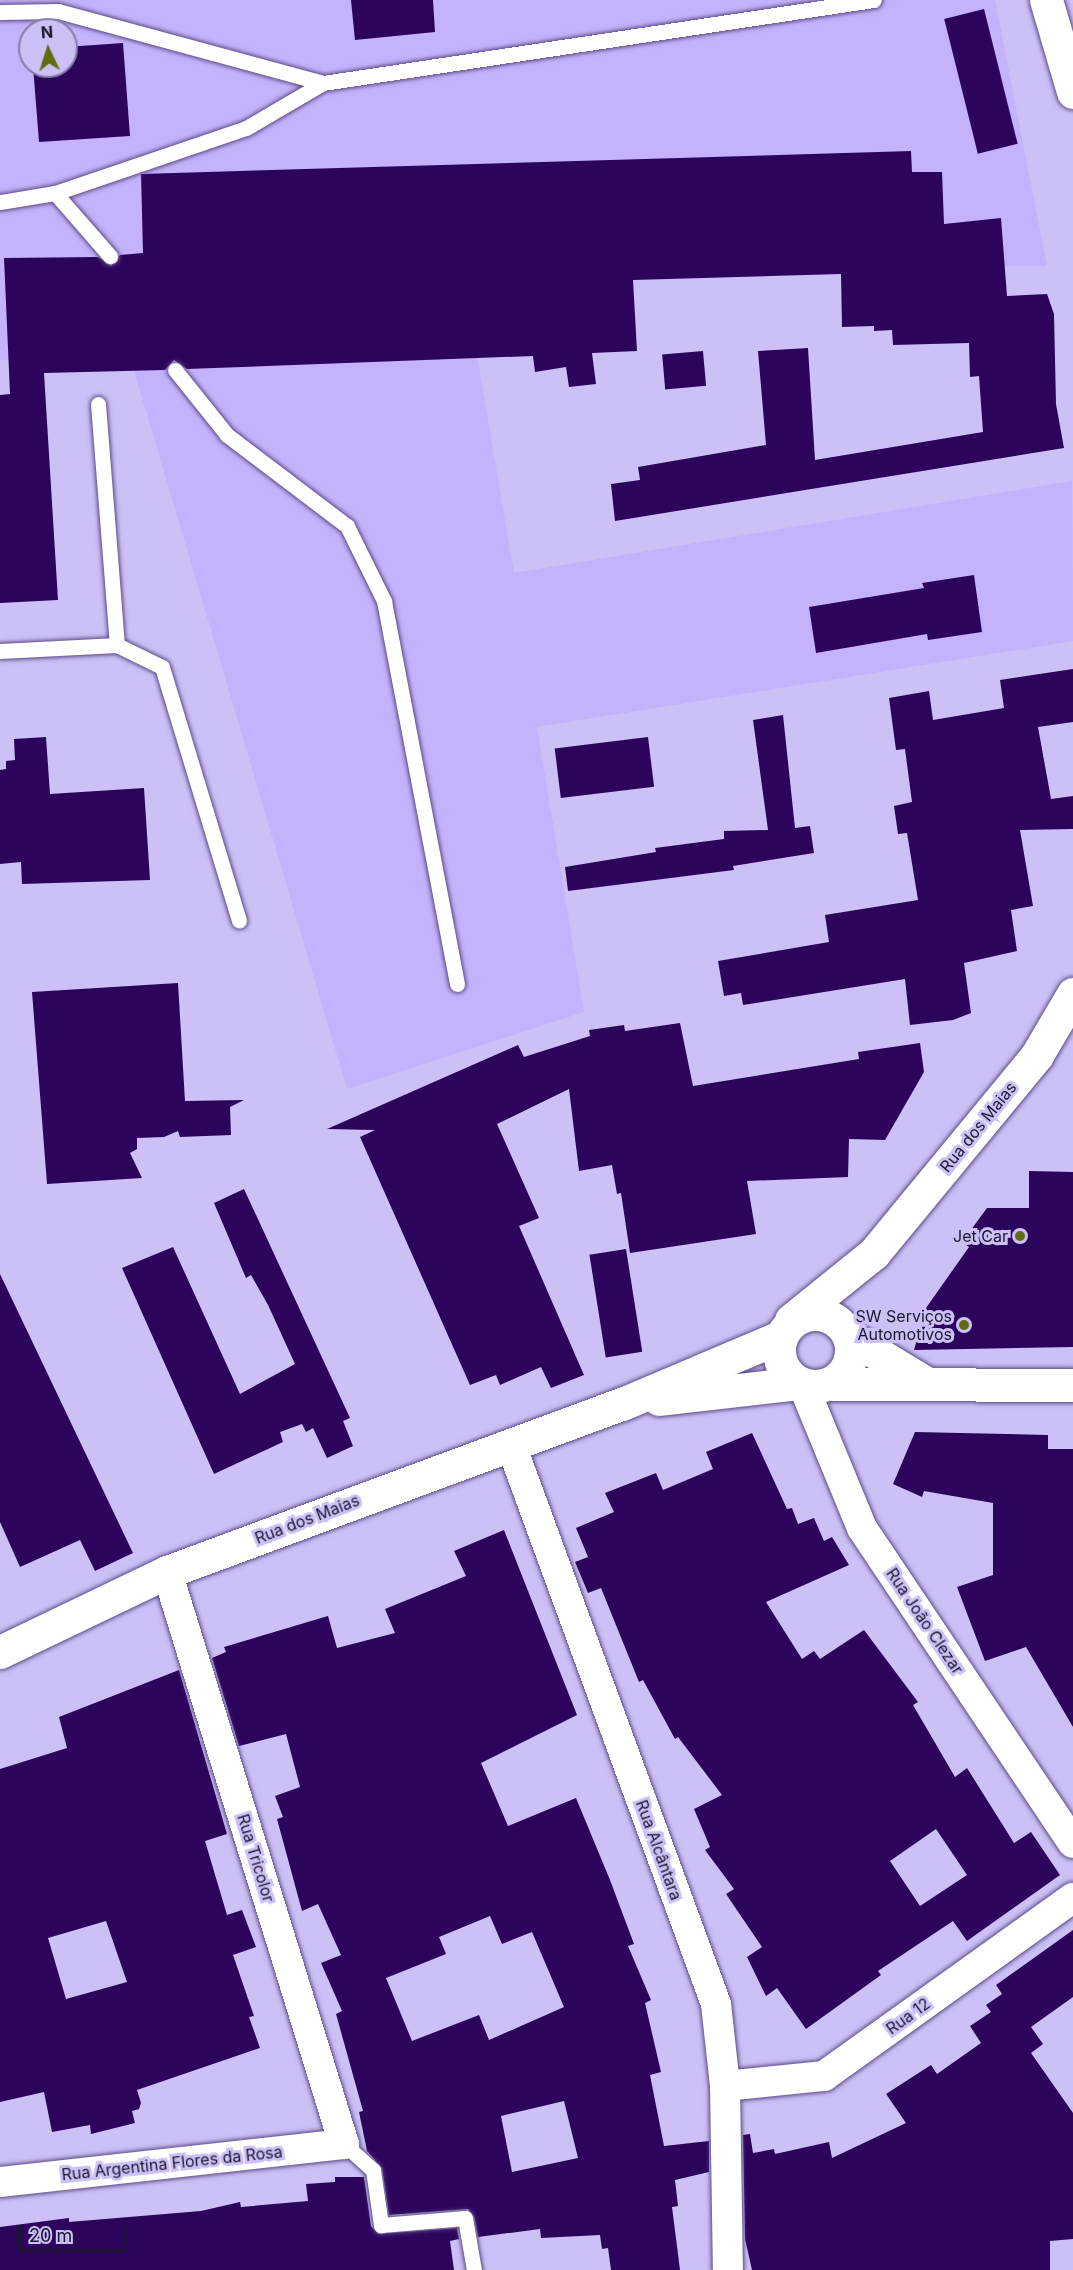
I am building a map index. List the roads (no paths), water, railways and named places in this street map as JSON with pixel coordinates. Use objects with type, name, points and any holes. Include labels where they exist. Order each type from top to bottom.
[{"type":"main road","points":[[1046,0],[1072,80]]},
{"type":"main road","name":"Rua dos Maias","points":[[0,1652],[167,1572],[622,1404],[786,1329],[874,1253],[1037,1055],[1073,994]]},
{"type":"main road","name":"Rua dos Maias","points":[[847,1332],[874,1253]]},
{"type":"main road","points":[[847,1332],[851,1356],[844,1372],[811,1384],[785,1372],[778,1355],[786,1329],[809,1313],[829,1316],[847,1332],[929,1384]]},
{"type":"main road","name":"Rua dos Maias","points":[[622,1404],[811,1384],[1073,1385]]},
{"type":"street","name":"Rua João Clezar","points":[[811,1384],[862,1528],[1073,1843]]},
{"type":"street","name":"Rua Alcântara","points":[[511,1445],[716,2004],[725,2086],[728,2270]]},
{"type":"street","name":"Rua Tricolor","points":[[167,1572],[344,2144]]},
{"type":"street","name":"Rua 12","points":[[725,2086],[824,2076],[1073,1898]]},
{"type":"street","name":"Rua Argentina Flores da Rosa","points":[[0,2182],[344,2144]]},
{"type":"lane","points":[[0,202],[55,193],[246,128],[323,83],[874,0]]},
{"type":"lane","points":[[0,12],[58,11],[323,83]]},
{"type":"lane","points":[[55,193],[110,256]]},
{"type":"lane","points":[[175,370],[227,435],[347,525],[384,601],[457,984]]},
{"type":"lane","points":[[98,404],[117,645]]},
{"type":"lane","points":[[0,651],[117,645],[162,667],[239,921]]},
{"type":"lane","points":[[344,2144],[373,2170],[381,2225],[465,2218],[474,2270]]},
{"type":"place","name":"Jet Car","points":[[1020,1236]]},
{"type":"place","name":"SW Serviços Automotivos","points":[[964,1325]]}]
